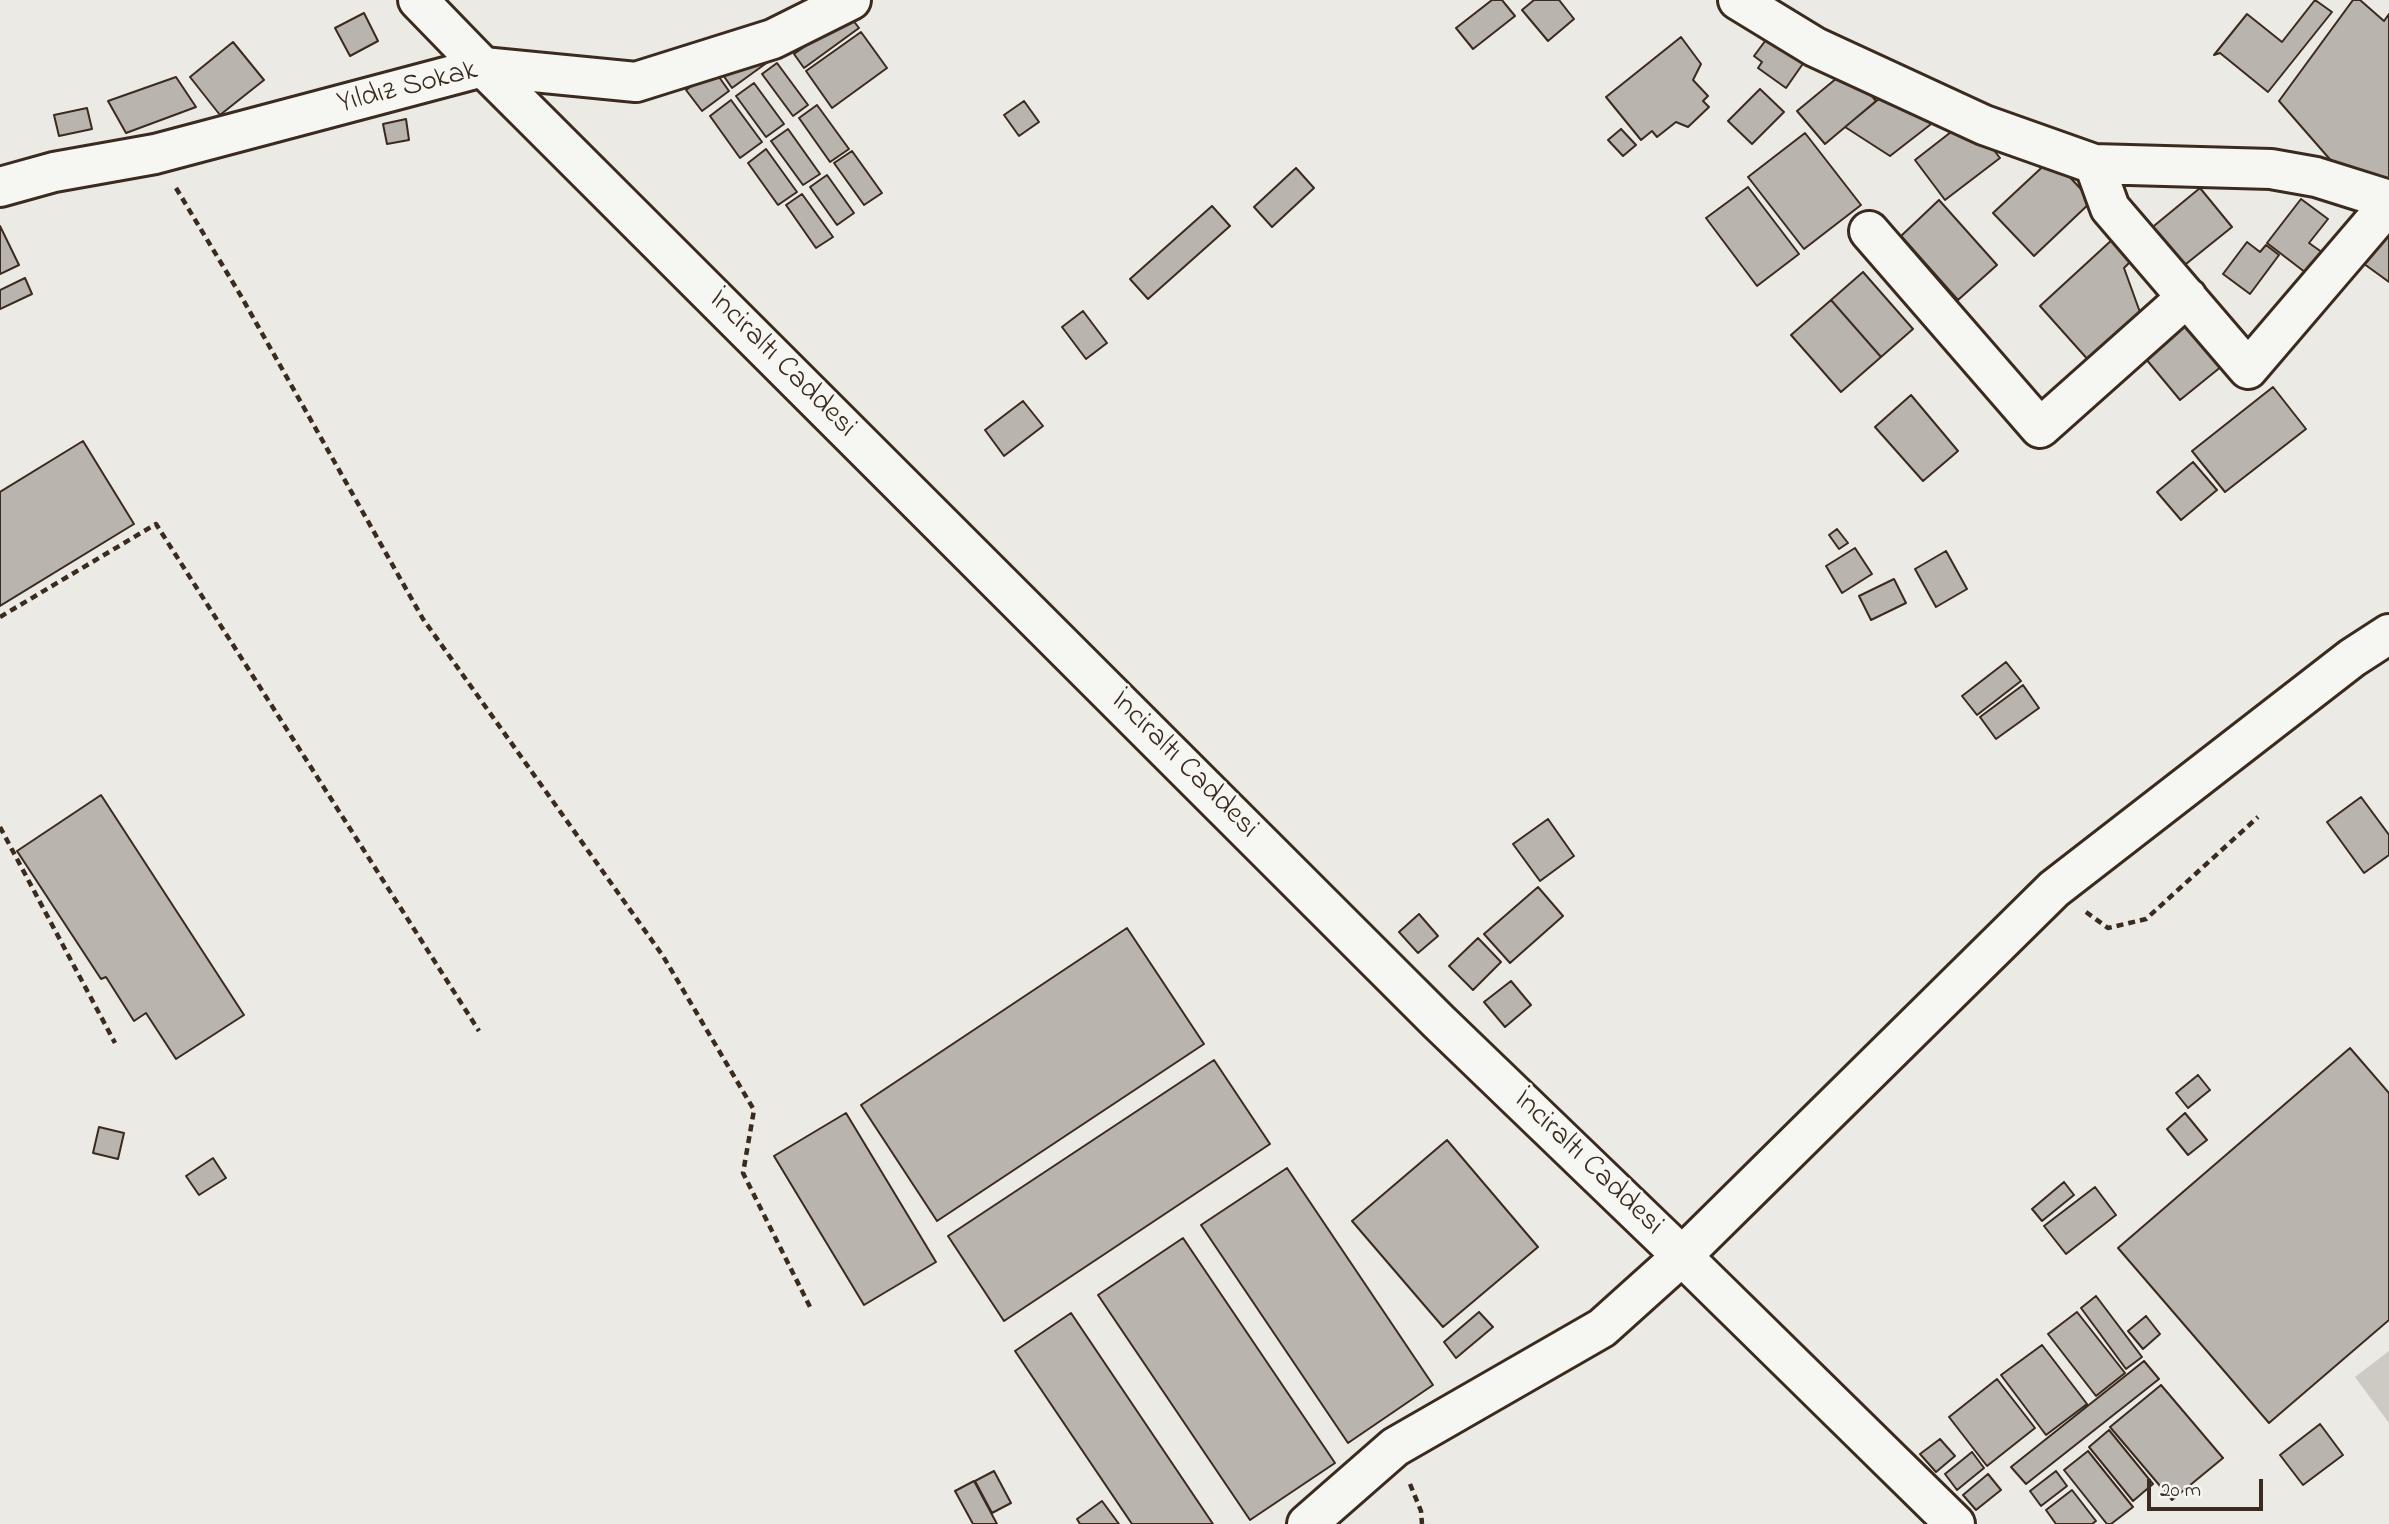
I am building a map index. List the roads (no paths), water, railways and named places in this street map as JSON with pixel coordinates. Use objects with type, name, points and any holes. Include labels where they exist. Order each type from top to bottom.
[{"type":"street","name":"İnciraltı Caddesi","points":[[418,0],[1439,1022],[1955,1524]]},
{"type":"street","points":[[444,0],[483,67]]},
{"type":"street","name":"Yıldız Sokak","points":[[0,187],[54,172],[155,154],[483,67],[636,82],[773,39],[852,0]]},
{"type":"street","points":[[1738,0],[1815,47],[1984,125],[2094,164],[2270,169],[2316,177],[2389,202],[2248,369],[2110,208],[2094,164]]},
{"type":"street","points":[[1869,231],[2040,428],[2187,297]]},
{"type":"street","points":[[1307,1524],[1395,1447],[1602,1328],[1682,1256],[2054,890],[2352,658],[2389,634]]}]
